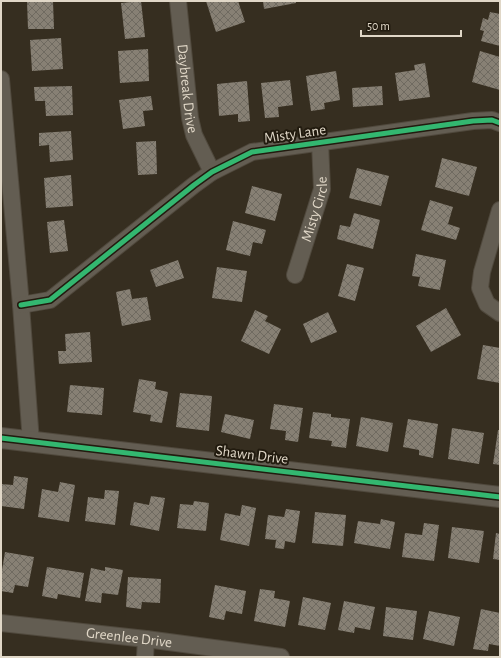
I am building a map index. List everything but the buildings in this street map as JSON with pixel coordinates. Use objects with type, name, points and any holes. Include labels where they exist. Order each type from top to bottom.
[{"type":"street","name":"Daybreak Drive","points":[[178,1],[190,118],[194,135],[212,172]]},
{"type":"street","points":[[1,79],[32,442]]},
{"type":"street","name":"Misty Lane","points":[[21,306],[50,300],[212,172],[252,152],[473,121],[492,120],[500,123]]},
{"type":"street","name":"Misty Circle","points":[[295,275],[322,189],[320,142]]},
{"type":"street","points":[[500,210],[482,272],[480,288],[487,304],[500,313]]},
{"type":"street","name":"Shawn Drive","points":[[1,438],[500,496]]},
{"type":"street","name":"Greenlee Drive","points":[[1,623],[146,639],[282,657]]},
{"type":"street","points":[[144,657],[146,639]]},
{"type":"cycle path","points":[[21,305],[50,300],[194,185],[212,172],[252,152],[473,121],[492,120],[500,123]]},
{"type":"cycle path","points":[[1,438],[500,497]]}]
